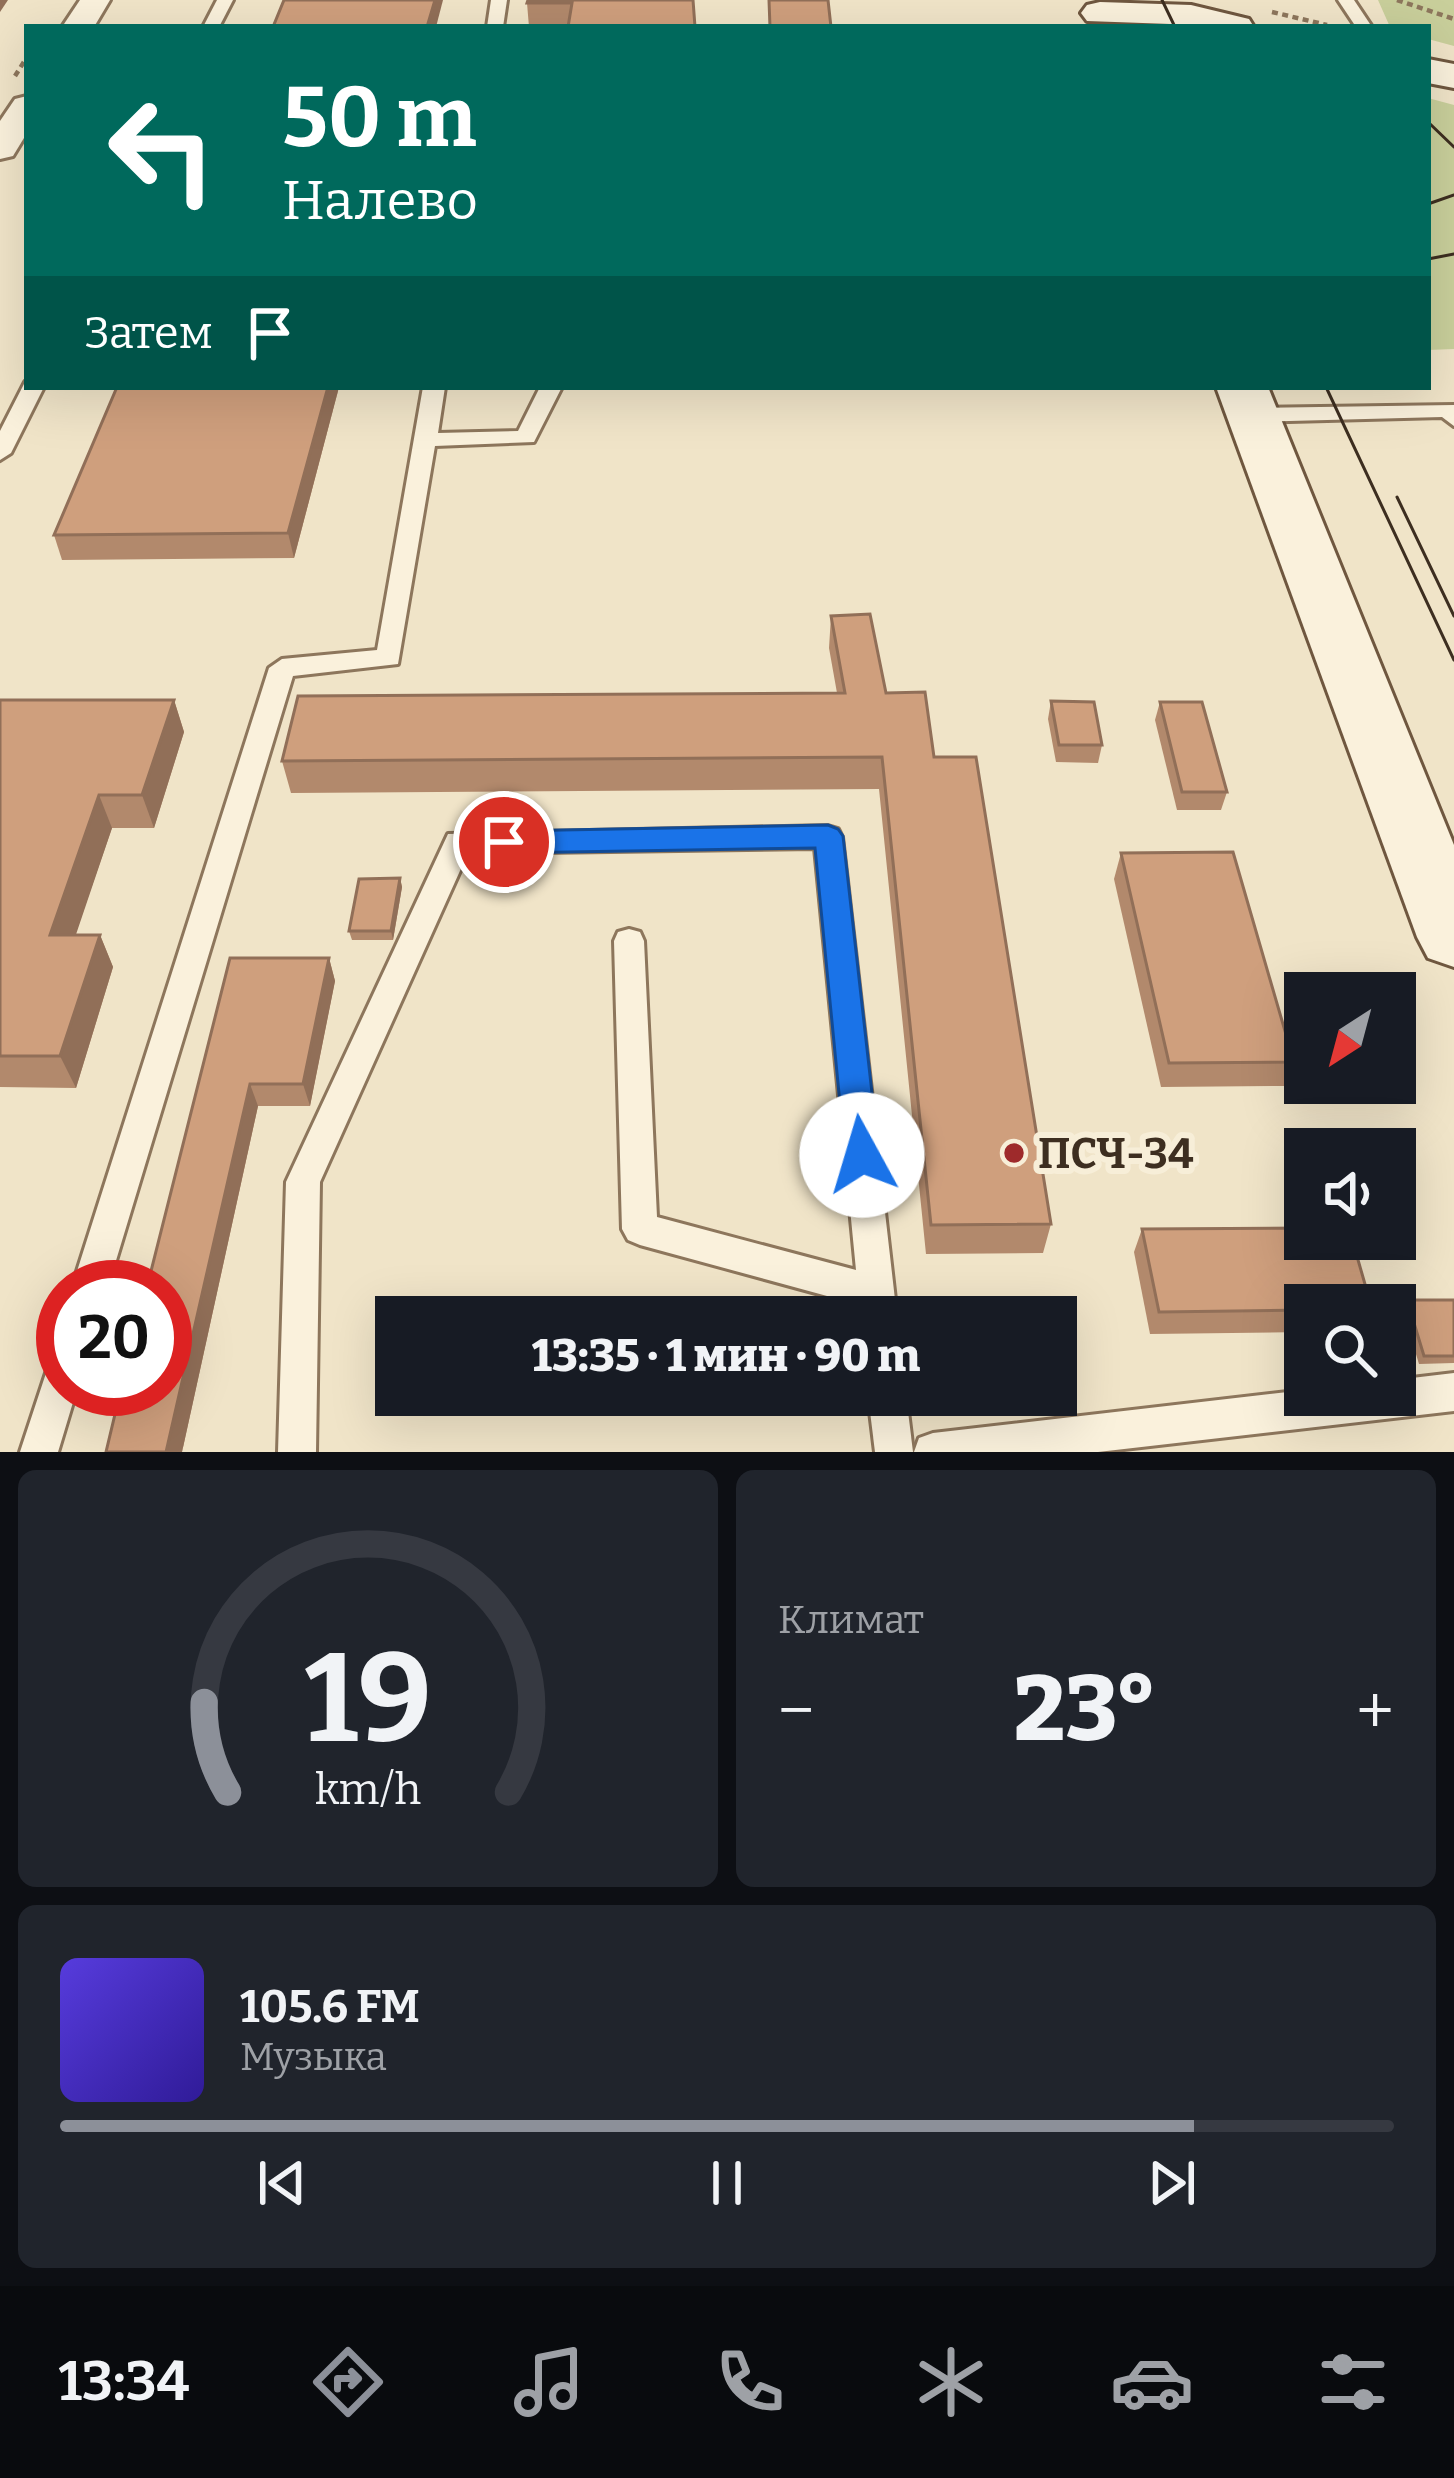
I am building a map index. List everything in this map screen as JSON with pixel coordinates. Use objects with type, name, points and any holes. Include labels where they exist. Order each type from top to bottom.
[{"type":"main road","points":[[1100,13],[1246,18]]},
{"type":"main road","points":[[1247,401],[1454,938]]},
{"type":"street","points":[[0,148],[24,111]]},
{"type":"lane","points":[[0,453],[32,390]]},
{"type":"lane","points":[[98,1260],[282,668],[388,658],[433,390]]},
{"type":"lane","points":[[425,440],[526,437],[550,390]]},
{"type":"lane","points":[[1247,401],[1449,410],[1454,418]]},
{"type":"lane","points":[[297,1452],[304,1182],[458,842],[828,836],[877,1296]]},
{"type":"lane","points":[[629,940],[640,1229],[853,1296]]},
{"type":"lane","points":[[933,1452],[1454,1392]]},
{"type":"lane","points":[[39,1452],[50,1416]]},
{"type":"lane","points":[[889,1416],[893,1452]]},
{"type":"path","points":[[1397,0],[1454,19]]},
{"type":"path","points":[[1246,18],[1307,24]]},
{"type":"green space","points":[[1378,0],[1454,0],[1454,46],[1431,40],[1431,24],[1389,24]]},
{"type":"green space","points":[[1431,99],[1454,105],[1454,349],[1431,350]]},
{"type":"building","points":[[284,0],[435,0],[428,24],[274,24]]},
{"type":"building","points":[[693,0],[695,24],[568,24],[572,3],[527,3]]},
{"type":"building","points":[[769,0],[828,0],[831,24],[770,24]]},
{"type":"building","points":[[116,390],[327,390],[288,533],[54,535]]},
{"type":"building","points":[[870,614],[886,693],[925,692],[934,757],[976,757],[1051,1224],[931,1225],[882,757],[282,761],[298,696],[845,693],[831,616]]},
{"type":"building","points":[[0,700],[174,700],[142,795],[99,795],[50,935],[100,935],[60,1056],[0,1056]]},
{"type":"building","points":[[1051,701],[1094,702],[1102,745],[1059,745]]},
{"type":"building","points":[[1160,702],[1202,702],[1227,792],[1182,792]]},
{"type":"building","points":[[1233,852],[1284,1028],[1284,1062],[1169,1063],[1121,853]]},
{"type":"building","points":[[400,878],[391,931],[349,931],[359,879]]},
{"type":"building","points":[[230,958],[329,958],[303,1084],[250,1084],[192,1338],[192,1260],[154,1260]]},
{"type":"building","points":[[1284,1228],[1284,1260],[1358,1260],[1365,1284],[1284,1284],[1284,1310],[1159,1312],[1142,1229]]},
{"type":"building","points":[[1416,1300],[1454,1300],[1454,1356],[1424,1356],[1416,1330]]},
{"type":"building","points":[[115,1416],[174,1416],[166,1452],[106,1452]]},
{"type":"tram line","points":[[1162,0],[1174,24]]},
{"type":"tram line","points":[[1431,125],[1454,147]]},
{"type":"tram line","points":[[1431,203],[1454,195]]},
{"type":"tram line","points":[[1431,258],[1454,254]]},
{"type":"tram line","points":[[1327,390],[1454,660]]},
{"type":"tram line","points":[[1397,497],[1454,616]]},
{"type":"place","name":"ПСЧ-34","points":[[1014,1153]]},
{"type":"route","points":[[504,842],[828,836],[862,1155]]}]
